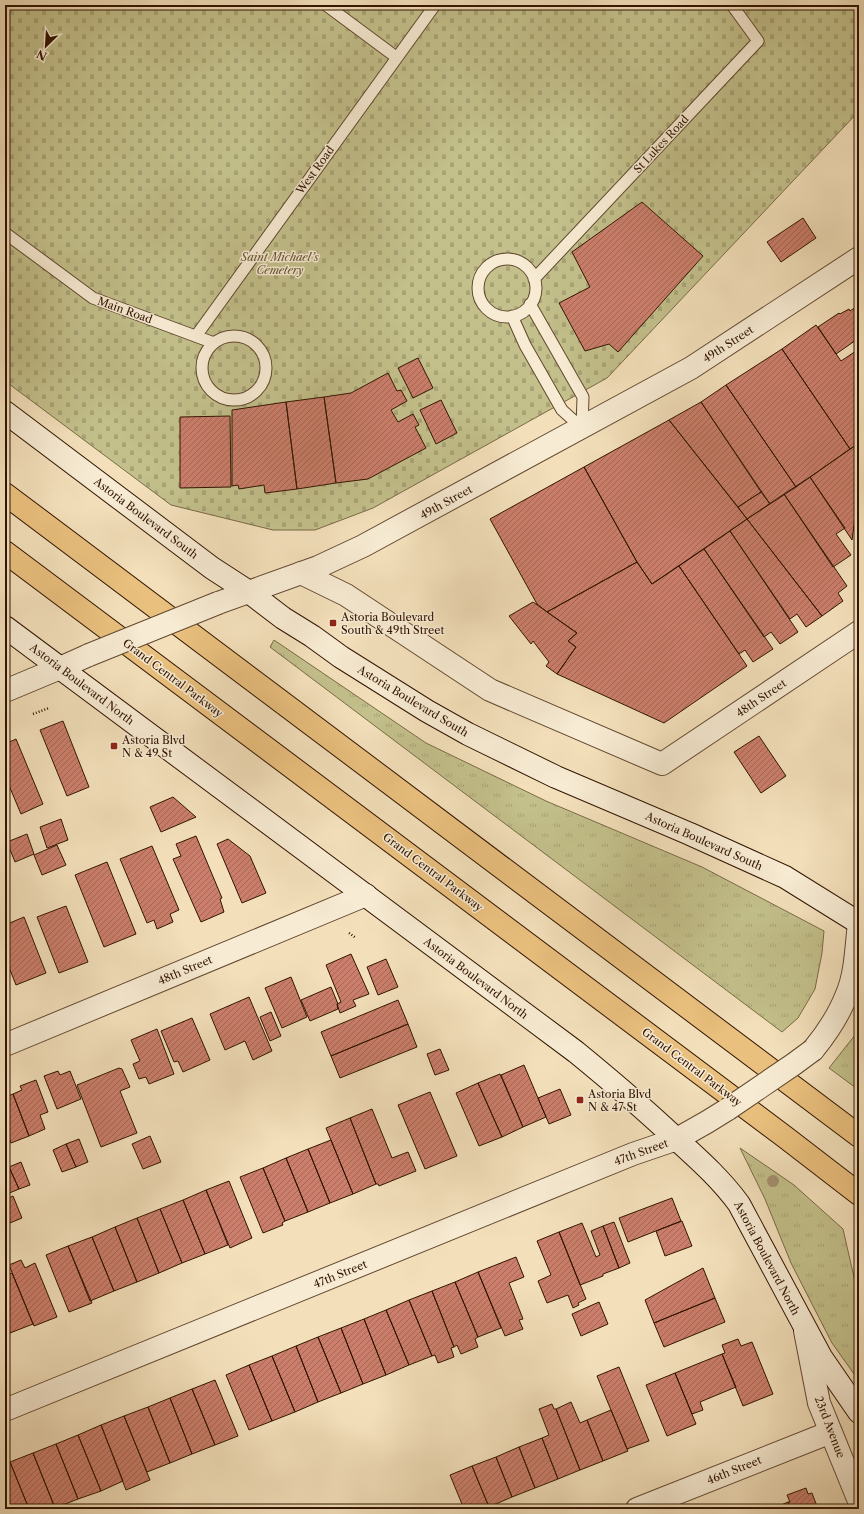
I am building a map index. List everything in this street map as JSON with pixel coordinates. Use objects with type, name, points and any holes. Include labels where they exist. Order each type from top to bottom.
[{"type":"highway","points":[[5,494],[859,1136]]},
{"type":"highway","name":"Grand Central Parkway","points":[[5,552],[785,1136],[859,1194]]},
{"type":"street","name":"49th Street","points":[[5,691],[218,603],[318,567],[363,546],[692,368],[859,258]]},
{"type":"street","name":"Astoria Boulevard South","points":[[5,412],[212,568],[249,592],[283,618],[382,683],[468,734],[556,777],[690,834],[785,877],[859,924]]},
{"type":"street","name":"48th Street","points":[[301,573],[346,595],[490,690],[662,764],[859,632]]},
{"type":"street","name":"Astoria Boulevard North","points":[[5,627],[576,1052],[677,1139],[710,1170],[740,1204],[821,1357],[859,1412]]},
{"type":"street","name":"48th Street","points":[[5,1045],[366,895]]},
{"type":"street","name":"47th Street","points":[[5,1410],[633,1154],[677,1139],[707,1122],[813,1050],[826,1034],[848,994],[853,972],[859,924]]},
{"type":"street","name":"23rd Avenue","points":[[804,1327],[819,1403],[859,1501]]},
{"type":"street","name":"46th Street","points":[[637,1509],[831,1432]]},
{"type":"lane","points":[[326,5],[396,57]]},
{"type":"lane","name":"West Road","points":[[196,336],[435,5]]},
{"type":"lane","name":"St Lukes Road","points":[[534,279],[758,41],[732,5]]},
{"type":"lane","name":"Main Road","points":[[5,233],[93,298],[214,343]]},
{"type":"lane","points":[[505,259],[514,260],[523,264],[530,270],[536,287],[530,304],[522,312],[512,316],[502,316],[493,313],[486,308],[480,300],[478,282],[482,273],[488,266],[496,261],[505,259]]},
{"type":"lane","points":[[530,304],[583,397],[582,428]]},
{"type":"lane","points":[[512,316],[525,345],[562,410],[582,428]]},
{"type":"lane","points":[[233,336],[244,338],[254,343],[261,352],[265,362],[265,373],[262,383],[255,392],[246,398],[235,400],[225,399],[216,395],[209,388],[204,379],[202,370],[203,360],[207,350],[214,343],[223,338],[233,336]]},
{"type":"path","points":[[33,714],[49,708]]},
{"type":"path","points":[[349,933],[356,938]]},
{"type":"green space","name":"Saint Michael’s Cemetery","points":[[5,5],[849,5],[859,15],[859,111],[607,378],[373,508],[315,530],[273,530],[171,505],[5,381]]},
{"type":"green space","points":[[274,640],[426,743],[546,801],[702,867],[824,931],[822,953],[815,989],[798,1018],[782,1032],[270,647]]},
{"type":"green space","points":[[859,1030],[859,1073],[856,1088],[829,1068]]},
{"type":"green space","points":[[740,1148],[794,1185],[843,1229],[859,1299],[859,1381],[832,1343],[791,1263],[765,1199]]},
{"type":"building","points":[[642,202],[703,256],[618,352],[609,344],[585,351],[559,303],[590,287],[572,252]]},
{"type":"building","points":[[803,218],[816,238],[781,262],[767,242]]},
{"type":"building","points":[[859,305],[859,338],[836,354],[818,327],[839,313],[840,314],[849,309],[850,311]]},
{"type":"building","points":[[816,325],[841,361],[859,349],[859,443],[850,449],[782,349]]},
{"type":"building","points":[[782,349],[850,449],[796,487],[726,385]]},
{"type":"building","points":[[418,358],[433,388],[413,398],[398,368]]},
{"type":"building","points":[[388,373],[397,391],[401,390],[407,401],[391,410],[398,422],[413,414],[419,425],[415,427],[426,448],[368,479],[336,483],[324,397],[351,393]]},
{"type":"building","points":[[726,385],[796,487],[770,504],[701,402]]},
{"type":"building","points":[[324,397],[336,483],[297,489],[286,402]]},
{"type":"building","points":[[441,400],[457,433],[436,444],[420,410]]},
{"type":"building","points":[[286,402],[297,489],[265,493],[264,485],[239,489],[238,485],[232,486],[232,410]]},
{"type":"building","points":[[701,402],[761,492],[738,507],[669,420]]},
{"type":"building","points":[[230,416],[231,487],[180,488],[180,417]]},
{"type":"building","points":[[669,420],[747,519],[652,584],[637,562],[584,467]]},
{"type":"building","points":[[859,443],[859,488],[852,540],[810,477]]},
{"type":"building","points":[[584,467],[637,562],[547,612],[537,604],[490,519]]},
{"type":"building","points":[[810,477],[845,528],[836,534],[851,555],[833,567],[784,494]]},
{"type":"building","points":[[761,492],[770,504],[747,519],[738,507]]},
{"type":"building","points":[[784,494],[847,586],[838,593],[843,601],[822,616],[747,519]]},
{"type":"building","points":[[747,519],[822,616],[806,627],[797,614],[790,619],[730,531]]},
{"type":"building","points":[[730,531],[798,632],[780,644],[771,632],[764,637],[704,549]]},
{"type":"building","points":[[704,549],[773,649],[753,662],[745,650],[739,654],[679,566]]},
{"type":"building","points":[[637,562],[652,584],[679,566],[747,666],[664,723],[557,674],[576,647],[568,641],[577,633],[547,612]]},
{"type":"building","points":[[533,602],[577,633],[568,641],[576,647],[557,674],[546,666],[549,662],[533,641],[531,644],[509,616]]},
{"type":"building","points":[[63,721],[89,787],[67,796],[40,730]]},
{"type":"building","points":[[759,736],[786,776],[761,793],[734,752]]},
{"type":"building","points":[[16,739],[43,804],[21,814],[5,776],[5,744]]},
{"type":"building","points":[[173,797],[196,817],[161,832],[150,807]]},
{"type":"building","points":[[61,819],[68,840],[47,848],[40,827]]},
{"type":"building","points":[[27,834],[34,854],[15,862],[7,842]]},
{"type":"building","points":[[196,836],[222,898],[220,899],[224,912],[201,922],[173,859],[181,856],[176,844]]},
{"type":"building","points":[[228,839],[250,856],[266,893],[242,903],[217,844]]},
{"type":"building","points":[[57,845],[66,865],[42,875],[34,855]]},
{"type":"building","points":[[152,846],[179,910],[170,914],[173,922],[157,929],[154,920],[147,923],[120,859]]},
{"type":"building","points":[[107,862],[136,934],[104,947],[75,875]]},
{"type":"building","points":[[66,906],[88,962],[59,973],[37,917]]},
{"type":"building","points":[[24,917],[46,973],[16,985],[5,957],[5,925]]},
{"type":"building","points":[[351,954],[369,994],[353,1000],[356,1006],[340,1013],[337,1004],[341,1002],[326,965]]},
{"type":"building","points":[[386,959],[398,987],[378,995],[367,967]]},
{"type":"building","points":[[5,977],[8,986],[5,987]]},
{"type":"building","points":[[291,977],[307,1017],[282,1028],[265,988]]},
{"type":"building","points":[[331,987],[338,1004],[338,1009],[310,1021],[301,1000]]},
{"type":"building","points":[[249,997],[272,1051],[253,1060],[245,1041],[225,1050],[210,1014]]},
{"type":"building","points":[[398,1000],[408,1024],[331,1056],[321,1032]]},
{"type":"building","points":[[271,1012],[281,1036],[270,1041],[260,1017]]},
{"type":"building","points":[[192,1018],[210,1060],[183,1072],[178,1061],[174,1062],[161,1031]]},
{"type":"building","points":[[408,1024],[417,1047],[340,1078],[331,1056]]},
{"type":"building","points":[[157,1029],[174,1074],[149,1084],[146,1077],[139,1079],[133,1064],[140,1061],[131,1040]]},
{"type":"building","points":[[440,1049],[449,1070],[435,1075],[427,1054]]},
{"type":"building","points":[[524,1065],[546,1117],[523,1127],[501,1075]]},
{"type":"building","points":[[119,1068],[122,1069],[130,1087],[120,1091],[137,1133],[101,1147],[77,1085]]},
{"type":"building","points":[[58,1071],[60,1075],[70,1071],[81,1099],[57,1109],[44,1076]]},
{"type":"building","points":[[500,1074],[523,1127],[502,1137],[478,1083]]},
{"type":"building","points":[[36,1080],[48,1112],[40,1115],[45,1129],[29,1136],[13,1094],[22,1090],[20,1086]]},
{"type":"building","points":[[478,1083],[502,1137],[479,1146],[456,1093]]},
{"type":"building","points":[[560,1089],[571,1115],[549,1124],[538,1098]]},
{"type":"building","points":[[430,1092],[457,1156],[425,1169],[398,1105]]},
{"type":"building","points":[[13,1094],[29,1136],[11,1143],[5,1130],[5,1095],[6,1097]]},
{"type":"building","points":[[372,1109],[392,1158],[408,1152],[416,1171],[379,1186],[376,1184],[350,1118]]},
{"type":"building","points":[[350,1118],[376,1184],[353,1194],[326,1128]]},
{"type":"building","points":[[150,1136],[161,1162],[143,1169],[132,1144]]},
{"type":"building","points":[[79,1139],[88,1162],[76,1167],[66,1144]]},
{"type":"building","points":[[331,1140],[353,1194],[330,1203],[308,1149]]},
{"type":"building","points":[[66,1144],[76,1167],[62,1172],[53,1150]]},
{"type":"building","points":[[308,1149],[330,1203],[308,1212],[286,1158]]},
{"type":"building","points":[[286,1158],[308,1212],[285,1221],[263,1168]]},
{"type":"building","points":[[21,1162],[30,1185],[19,1189],[9,1167]]},
{"type":"building","points":[[9,1167],[19,1189],[7,1194],[5,1189],[5,1169]]},
{"type":"building","points":[[263,1168],[285,1221],[282,1223],[283,1225],[263,1233],[240,1177]]},
{"type":"building","points":[[229,1181],[252,1238],[230,1248],[206,1190]]},
{"type":"building","points":[[206,1190],[228,1245],[205,1254],[183,1200]]},
{"type":"building","points":[[13,1196],[22,1218],[5,1225],[5,1200]]},
{"type":"building","points":[[672,1198],[681,1221],[628,1242],[619,1218]]},
{"type":"building","points":[[183,1200],[205,1254],[182,1263],[160,1209]]},
{"type":"building","points":[[160,1209],[182,1263],[159,1273],[137,1218]]},
{"type":"building","points":[[137,1218],[159,1273],[137,1282],[115,1227]]},
{"type":"building","points":[[682,1221],[692,1246],[665,1256],[656,1231]]},
{"type":"building","points":[[614,1222],[630,1263],[619,1268],[603,1226]]},
{"type":"building","points":[[582,1223],[596,1257],[600,1255],[591,1231],[603,1226],[619,1268],[580,1285],[559,1232]]},
{"type":"building","points":[[115,1227],[137,1282],[114,1291],[92,1237]]},
{"type":"building","points":[[559,1232],[586,1299],[578,1303],[579,1305],[573,1308],[568,1295],[547,1303],[538,1281],[551,1275],[537,1241]]},
{"type":"building","points":[[92,1237],[114,1291],[90,1301],[68,1246]]},
{"type":"building","points":[[68,1246],[92,1303],[69,1312],[46,1255]]},
{"type":"building","points":[[516,1257],[524,1277],[509,1283],[523,1319],[519,1320],[523,1329],[505,1336],[478,1272]]},
{"type":"building","points":[[21,1260],[25,1268],[35,1263],[57,1317],[34,1326],[9,1265]]},
{"type":"building","points":[[703,1268],[715,1298],[654,1323],[645,1300]]},
{"type":"building","points":[[478,1272],[501,1328],[478,1337],[455,1282]]},
{"type":"building","points":[[12,1273],[33,1324],[10,1333],[5,1320],[5,1276]]},
{"type":"building","points":[[455,1282],[478,1337],[475,1339],[478,1347],[461,1354],[457,1345],[454,1347],[432,1291]]},
{"type":"building","points":[[432,1291],[454,1347],[451,1348],[454,1357],[438,1363],[435,1355],[432,1356],[409,1300]]},
{"type":"building","points":[[715,1298],[725,1322],[664,1347],[654,1323]]},
{"type":"building","points":[[409,1300],[432,1356],[409,1365],[386,1310]]},
{"type":"building","points":[[599,1302],[608,1324],[581,1336],[572,1314]]},
{"type":"building","points":[[386,1310],[409,1365],[386,1375],[364,1319]]},
{"type":"building","points":[[364,1319],[386,1375],[363,1384],[341,1328]]},
{"type":"building","points":[[5,1320],[10,1333],[5,1335]]},
{"type":"building","points":[[341,1328],[363,1384],[341,1393],[318,1337]]},
{"type":"building","points":[[318,1337],[341,1393],[318,1402],[296,1346]]},
{"type":"building","points":[[738,1339],[741,1346],[752,1342],[773,1394],[743,1406],[722,1354],[725,1353],[722,1345]]},
{"type":"building","points":[[296,1346],[318,1402],[295,1412],[272,1356]]},
{"type":"building","points":[[722,1354],[736,1387],[700,1402],[703,1410],[692,1414],[675,1373]]},
{"type":"building","points":[[272,1356],[295,1412],[272,1421],[249,1365]]},
{"type":"building","points":[[249,1365],[272,1421],[249,1430],[226,1375]]},
{"type":"building","points":[[619,1367],[649,1441],[627,1449],[597,1376]]},
{"type":"building","points":[[675,1373],[696,1424],[667,1436],[646,1385]]},
{"type":"building","points":[[215,1380],[238,1436],[215,1445],[192,1389]]},
{"type":"building","points":[[192,1389],[215,1445],[192,1454],[170,1398]]},
{"type":"building","points":[[170,1398],[192,1454],[170,1463],[148,1407]]},
{"type":"building","points":[[571,1402],[580,1423],[587,1420],[603,1461],[580,1470],[556,1409]]},
{"type":"building","points":[[552,1404],[554,1409],[556,1409],[580,1470],[558,1479],[542,1438],[549,1435],[539,1409]]},
{"type":"building","points":[[148,1407],[170,1463],[147,1472],[124,1416]]},
{"type":"building","points":[[611,1410],[628,1451],[603,1461],[587,1420]]},
{"type":"building","points":[[124,1416],[150,1480],[126,1490],[101,1425]]},
{"type":"building","points":[[101,1425],[123,1481],[101,1491],[78,1435]]},
{"type":"building","points":[[78,1435],[101,1491],[78,1499],[56,1444]]},
{"type":"building","points":[[542,1438],[558,1479],[535,1488],[519,1447]]},
{"type":"building","points":[[56,1444],[78,1499],[55,1508],[33,1453]]},
{"type":"building","points":[[519,1447],[535,1488],[512,1497],[496,1457]]},
{"type":"building","points":[[33,1453],[55,1508],[54,1509],[29,1509],[10,1462]]},
{"type":"building","points":[[496,1457],[512,1497],[489,1507],[472,1466]]},
{"type":"building","points":[[10,1462],[29,1509],[5,1509],[5,1464]]},
{"type":"building","points":[[472,1466],[489,1507],[483,1509],[464,1509],[450,1475]]},
{"type":"building","points":[[806,1488],[808,1494],[812,1493],[818,1509],[790,1509],[788,1502],[790,1502],[787,1495]]},
{"type":"building","points":[[788,1502],[790,1509],[772,1509]]},
{"type":"place","name":"Astoria Boulevard South & 49th Street","points":[[333,623]]},
{"type":"place","name":"Astoria Blvd N & 49 St","points":[[114,746]]},
{"type":"place","name":"Astoria Blvd N & 47 St","points":[[580,1100]]}]
